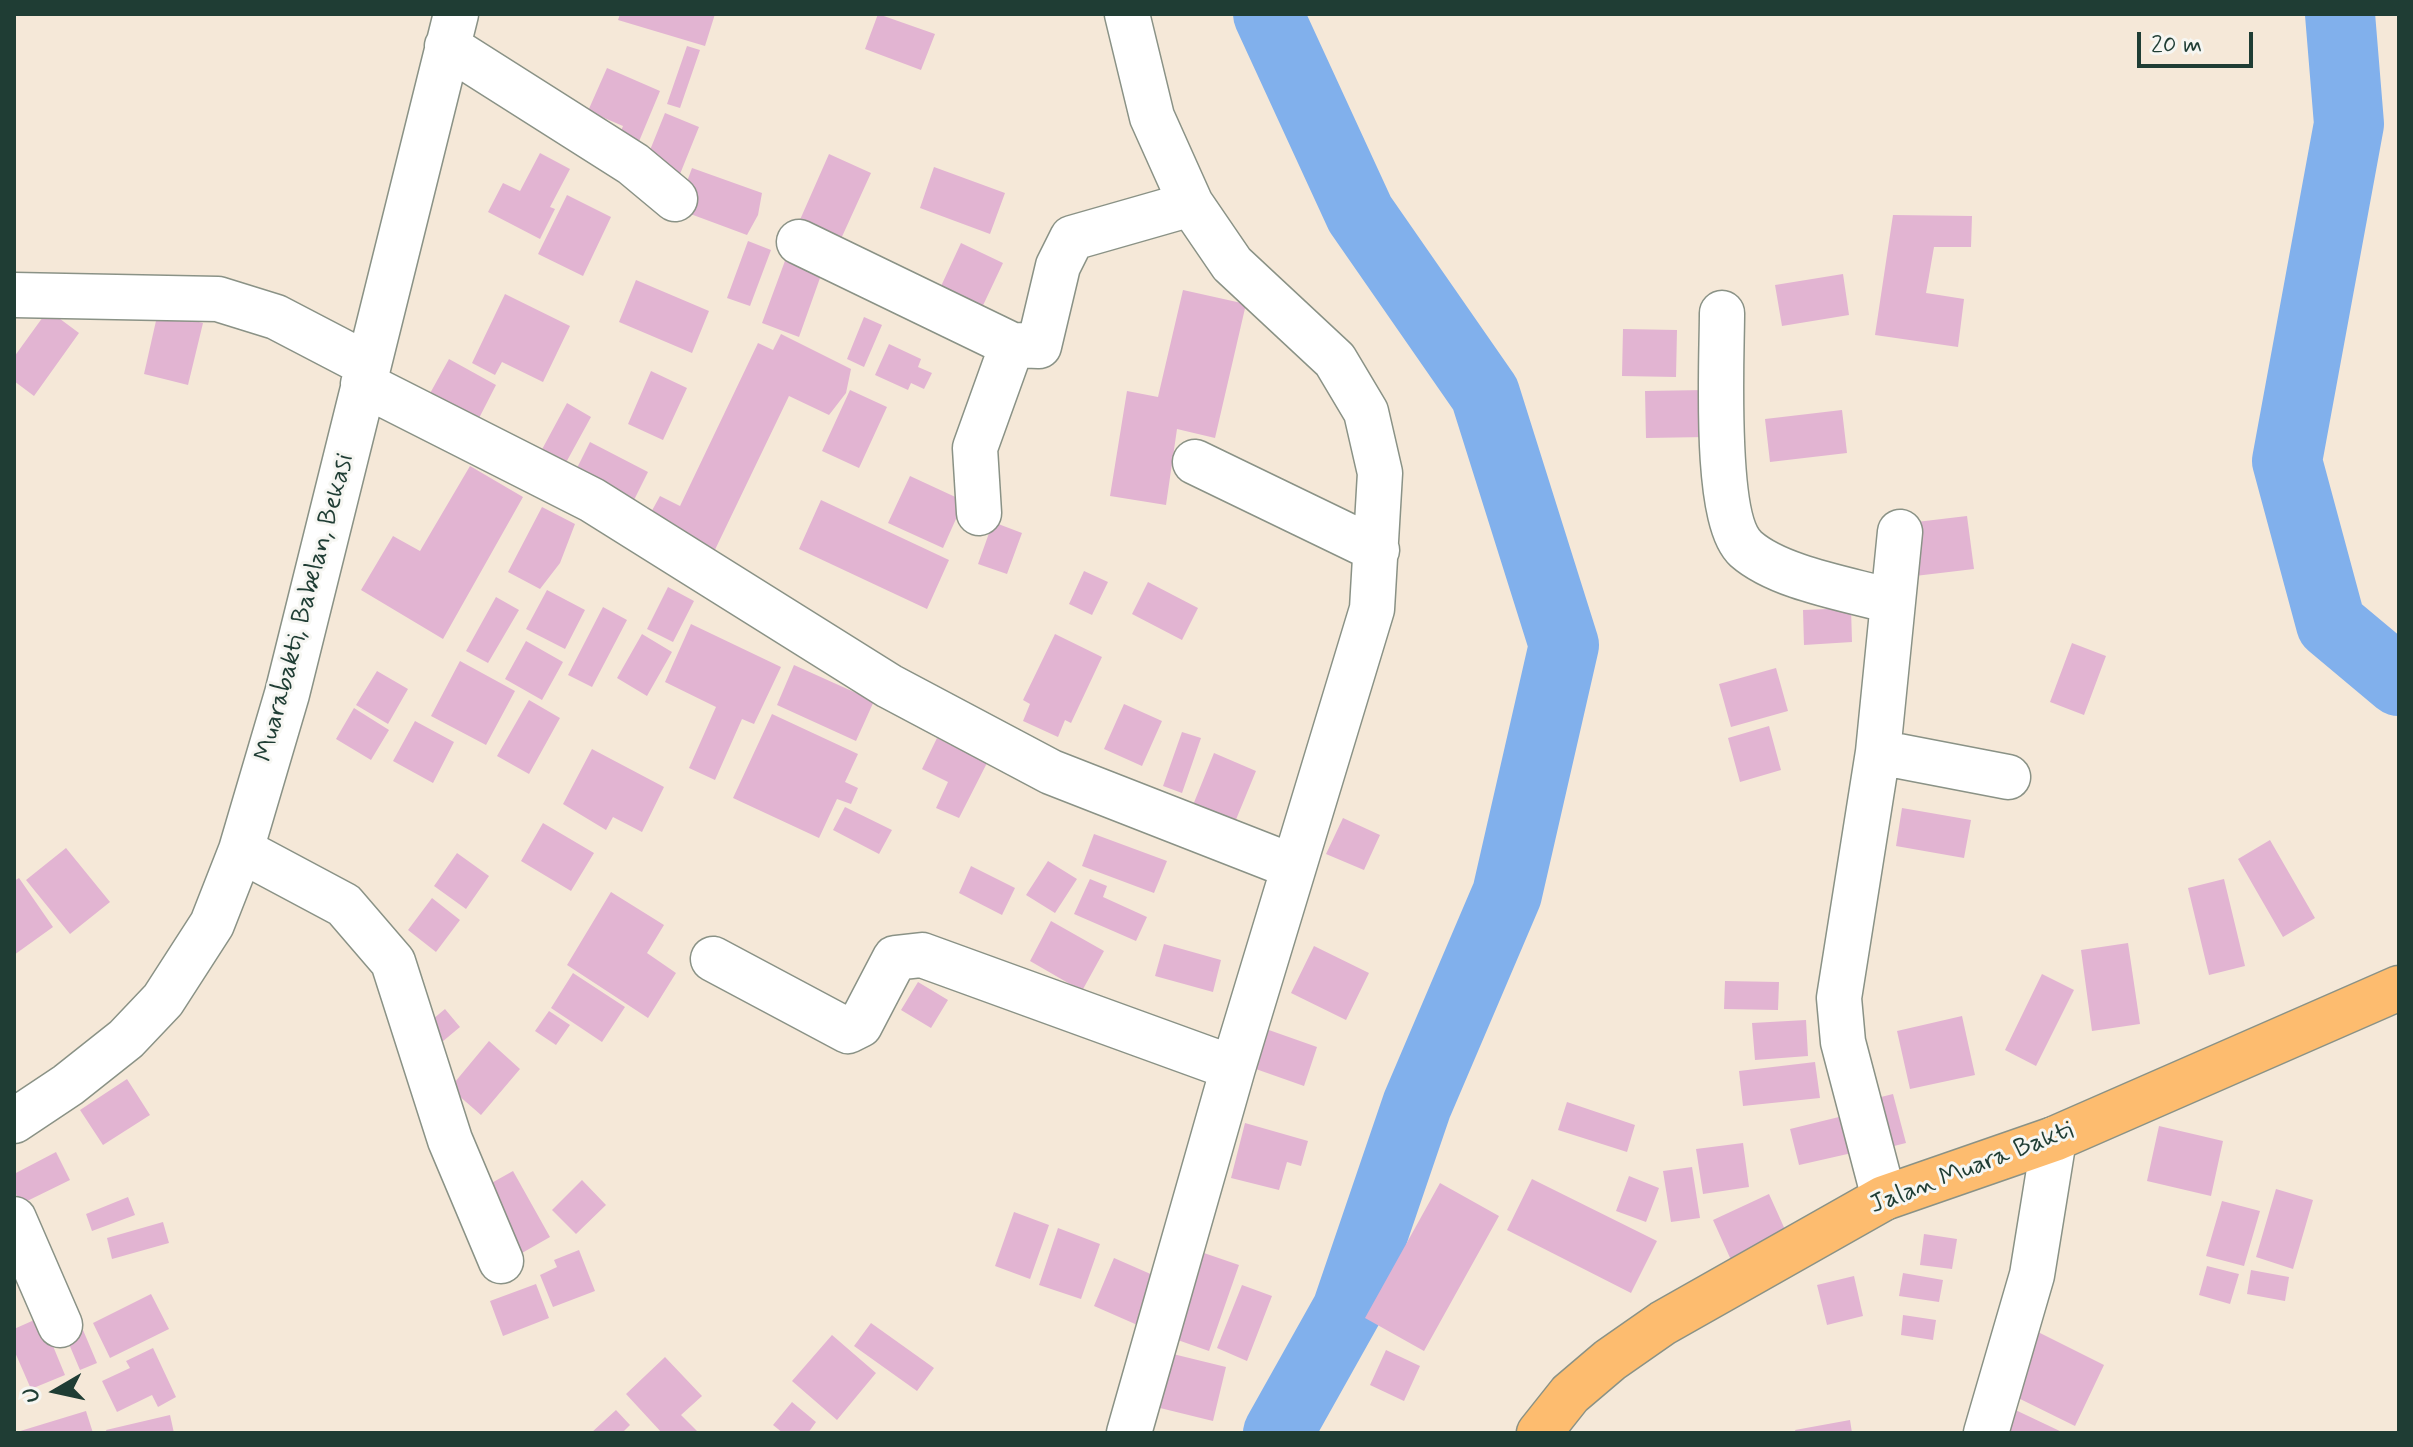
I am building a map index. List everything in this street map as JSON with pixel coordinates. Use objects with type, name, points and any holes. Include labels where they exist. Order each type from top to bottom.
[{"type":"main road","name":"Jalan Muara Bakti","points":[[1539,1433],[1570,1394],[1652,1330],[1884,1198],[2054,1139],[2399,988]]},
{"type":"street","points":[[1127,14],[1152,117],[1191,204],[1232,264],[1335,360],[1366,412],[1380,473],[1372,609],[1233,1068],[1129,1433]]},
{"type":"street","points":[[452,30],[633,164],[675,199]]},
{"type":"street","name":"Muarabakti, Babelan, Bekasi","points":[[14,1121],[68,1085],[126,1039],[163,1000],[212,924],[241,850],[287,694],[452,30]]},
{"type":"street","points":[[799,242],[1012,345],[1039,346],[1058,266],[1077,234],[1123,225],[1191,204]]},
{"type":"street","points":[[14,295],[218,299],[276,317],[366,374],[592,500],[889,686],[1051,772],[1294,867]]},
{"type":"street","points":[[1722,313],[1722,440],[1733,530],[1744,547],[1767,564],[1890,601]]},
{"type":"street","points":[[979,513],[975,448],[1012,345]]},
{"type":"street","points":[[1195,462],[1377,550]]},
{"type":"street","points":[[1884,1198],[1840,1023],[1839,998],[1878,752],[1890,601],[1900,532]]},
{"type":"street","points":[[1878,752],[2008,777]]},
{"type":"street","points":[[241,850],[344,905],[393,962],[450,1140],[501,1261]]},
{"type":"street","points":[[713,959],[848,1031],[860,1025],[895,958],[922,955],[1233,1068]]},
{"type":"street","points":[[1986,1433],[2032,1275],[2054,1139]]},
{"type":"street","points":[[14,1219],[60,1325]]},
{"type":"building","points":[[620,14],[715,14],[705,46],[618,20]]},
{"type":"building","points":[[878,14],[935,34],[921,70],[865,49]]},
{"type":"building","points":[[687,46],[700,50],[680,108],[667,104]]},
{"type":"building","points":[[607,68],[660,91],[635,151],[616,143],[623,126],[588,111]]},
{"type":"building","points":[[665,113],[699,127],[678,179],[644,165]]},
{"type":"building","points":[[540,153],[570,169],[550,207],[555,209],[540,239],[488,212],[503,183],[520,191]]},
{"type":"building","points":[[829,154],[871,173],[840,241],[799,222]]},
{"type":"building","points":[[934,167],[1005,193],[990,234],[920,208]]},
{"type":"building","points":[[692,168],[762,193],[758,215],[747,235],[677,209]]},
{"type":"building","points":[[567,195],[611,217],[583,276],[538,254]]},
{"type":"building","points":[[1893,215],[1972,216],[1971,247],[1934,247],[1926,293],[1964,299],[1958,347],[1875,335]]},
{"type":"building","points":[[748,241],[771,250],[750,306],[727,298]]},
{"type":"building","points":[[961,243],[1003,263],[978,316],[936,297]]},
{"type":"building","points":[[789,250],[825,264],[799,337],[762,323]]},
{"type":"building","points":[[1843,274],[1849,315],[1782,326],[1775,285]]},
{"type":"building","points":[[636,280],[709,311],[692,353],[619,322]]},
{"type":"building","points":[[1183,290],[1246,304],[1215,438],[1177,429],[1166,505],[1110,496],[1127,391],[1158,397]]},
{"type":"building","points":[[505,294],[570,326],[543,382],[502,362],[495,375],[472,363]]},
{"type":"building","points":[[48,310],[79,333],[34,396],[14,381],[14,357]]},
{"type":"building","points":[[158,312],[203,323],[188,385],[144,374]]},
{"type":"building","points":[[864,317],[882,325],[864,367],[847,359]]},
{"type":"building","points":[[1623,329],[1677,330],[1676,377],[1622,376]]},
{"type":"building","points":[[781,334],[851,369],[846,393],[829,415],[789,396],[711,558],[649,516],[660,496],[680,506],[758,343],[773,350]]},
{"type":"building","points":[[889,344],[921,359],[918,367],[932,373],[924,389],[911,383],[908,390],[875,375]]},
{"type":"building","points":[[449,359],[496,385],[476,424],[428,397]]},
{"type":"building","points":[[651,371],[687,388],[663,440],[628,424]]},
{"type":"building","points":[[850,390],[887,407],[859,468],[822,451]]},
{"type":"building","points":[[1706,390],[1706,437],[1646,438],[1645,391]]},
{"type":"building","points":[[567,403],[591,417],[563,468],[539,455]]},
{"type":"building","points":[[1842,410],[1847,453],[1770,462],[1765,419]]},
{"type":"building","points":[[590,442],[648,472],[631,506],[573,476]]},
{"type":"building","points":[[470,466],[523,497],[443,639],[361,590],[393,536],[420,551]]},
{"type":"building","points":[[910,476],[964,501],[943,548],[888,523]]},
{"type":"building","points":[[821,500],[949,560],[927,609],[799,549]]},
{"type":"building","points":[[542,507],[575,524],[560,563],[540,589],[508,572]]},
{"type":"building","points":[[1967,516],[1974,569],[1915,576],[1908,523]]},
{"type":"building","points":[[993,522],[1022,533],[1007,574],[978,564]]},
{"type":"building","points":[[1084,571],[1108,582],[1092,615],[1069,604]]},
{"type":"building","points":[[1148,582],[1198,608],[1182,640],[1132,614]]},
{"type":"building","points":[[668,587],[694,601],[673,642],[647,629]]},
{"type":"building","points":[[547,590],[585,610],[565,649],[526,629]]},
{"type":"building","points":[[496,597],[519,610],[488,663],[466,651]]},
{"type":"building","points":[[603,607],[627,620],[592,687],[568,675]]},
{"type":"building","points":[[1851,608],[1852,642],[1804,645],[1803,610]]},
{"type":"building","points":[[691,624],[781,667],[754,724],[742,719],[715,780],[689,768],[716,707],[665,682]]},
{"type":"building","points":[[642,634],[672,652],[647,696],[617,678]]},
{"type":"building","points":[[1055,634],[1102,657],[1071,723],[1065,720],[1058,737],[1023,721],[1030,704],[1023,700]]},
{"type":"building","points":[[526,641],[563,662],[542,700],[505,679]]},
{"type":"building","points":[[2072,643],[2106,656],[2084,715],[2050,702]]},
{"type":"building","points":[[460,661],[515,691],[486,745],[431,716]]},
{"type":"building","points":[[794,665],[874,701],[856,741],[777,705]]},
{"type":"building","points":[[1776,668],[1788,711],[1731,727],[1719,684]]},
{"type":"building","points":[[377,671],[408,689],[388,724],[356,705]]},
{"type":"building","points":[[529,700],[560,718],[529,774],[497,756]]},
{"type":"building","points":[[1124,704],[1162,721],[1142,766],[1104,749]]},
{"type":"building","points":[[354,708],[389,730],[371,760],[336,739]]},
{"type":"building","points":[[772,714],[858,754],[845,782],[858,788],[851,804],[837,799],[819,838],[733,798]]},
{"type":"building","points":[[415,721],[454,742],[433,783],[393,761]]},
{"type":"building","points":[[1769,726],[1781,770],[1740,782],[1728,738]]},
{"type":"building","points":[[1182,732],[1201,738],[1182,793],[1163,786]]},
{"type":"building","points":[[937,738],[987,763],[959,818],[936,808],[948,782],[922,769]]},
{"type":"building","points":[[592,749],[664,787],[642,832],[613,817],[606,830],[563,804]]},
{"type":"building","points":[[1214,753],[1256,771],[1235,822],[1193,805]]},
{"type":"building","points":[[845,807],[892,830],[879,854],[833,830]]},
{"type":"building","points":[[1902,808],[1971,820],[1964,858],[1896,846]]},
{"type":"building","points":[[1343,818],[1380,835],[1364,870],[1326,854]]},
{"type":"building","points":[[543,823],[594,853],[571,891],[521,861]]},
{"type":"building","points":[[1094,834],[1167,861],[1154,893],[1082,866]]},
{"type":"building","points":[[2270,840],[2315,918],[2283,937],[2238,859]]},
{"type":"building","points":[[66,848],[110,902],[70,934],[26,880]]},
{"type":"building","points":[[457,853],[489,876],[466,909],[434,886]]},
{"type":"building","points":[[1048,861],[1077,879],[1055,913],[1026,895]]},
{"type":"building","points":[[971,866],[1015,888],[1002,915],[959,893]]},
{"type":"building","points":[[19,878],[53,927],[14,955],[14,881]]},
{"type":"building","points":[[1090,879],[1107,886],[1103,897],[1147,917],[1136,941],[1074,914]]},
{"type":"building","points":[[2224,879],[2245,966],[2209,975],[2188,888]]},
{"type":"building","points":[[611,892],[664,925],[647,953],[676,973],[648,1018],[567,965]]},
{"type":"building","points":[[432,898],[460,920],[436,952],[408,930]]},
{"type":"building","points":[[1051,921],[1104,951],[1082,991],[1030,961]]},
{"type":"building","points":[[2128,943],[2140,1024],[2092,1031],[2081,950]]},
{"type":"building","points":[[1164,944],[1221,960],[1213,992],[1155,976]]},
{"type":"building","points":[[1314,946],[1369,973],[1346,1020],[1291,993]]},
{"type":"building","points":[[573,973],[625,1007],[602,1042],[551,1008]]},
{"type":"building","points":[[2042,974],[2074,990],[2036,1066],[2005,1050]]},
{"type":"building","points":[[1725,981],[1779,982],[1778,1010],[1724,1009]]},
{"type":"building","points":[[918,982],[948,1000],[931,1028],[901,1010]]},
{"type":"building","points":[[445,1009],[460,1027],[436,1047],[421,1029]]},
{"type":"building","points":[[549,1011],[570,1025],[556,1045],[535,1031]]},
{"type":"building","points":[[1962,1016],[1975,1075],[1910,1089],[1897,1031]]},
{"type":"building","points":[[1806,1020],[1808,1056],[1755,1060],[1752,1023]]},
{"type":"building","points":[[1266,1029],[1317,1047],[1304,1086],[1253,1068]]},
{"type":"building","points":[[489,1041],[520,1069],[481,1115],[450,1088]]},
{"type":"building","points":[[1815,1062],[1820,1098],[1743,1106],[1739,1071]]},
{"type":"building","points":[[127,1079],[150,1115],[103,1145],[80,1110]]},
{"type":"building","points":[[1893,1094],[1906,1143],[1882,1149],[1869,1100]]},
{"type":"building","points":[[1567,1102],[1635,1125],[1627,1152],[1558,1130]]},
{"type":"building","points":[[1843,1116],[1852,1153],[1799,1165],[1790,1129]]},
{"type":"building","points":[[1245,1123],[1308,1141],[1301,1166],[1287,1162],[1279,1190],[1231,1178]]},
{"type":"building","points":[[2159,1126],[2223,1141],[2211,1196],[2147,1181]]},
{"type":"building","points":[[1743,1143],[1749,1187],[1703,1194],[1696,1149]]},
{"type":"building","points":[[56,1152],[70,1180],[21,1204],[14,1190],[14,1174]]},
{"type":"building","points":[[1692,1167],[1700,1218],[1671,1222],[1663,1171]]},
{"type":"building","points":[[513,1171],[550,1237],[515,1257],[479,1190]]},
{"type":"building","points":[[1629,1176],[1659,1188],[1646,1222],[1616,1211]]},
{"type":"building","points":[[1532,1179],[1657,1241],[1631,1293],[1507,1230]]},
{"type":"building","points":[[582,1180],[606,1205],[576,1234],[552,1210]]},
{"type":"building","points":[[1440,1183],[1499,1216],[1424,1351],[1365,1318]]},
{"type":"building","points":[[2276,1189],[2313,1200],[2293,1269],[2256,1257]]},
{"type":"building","points":[[1769,1194],[1787,1234],[1731,1260],[1713,1220]]},
{"type":"building","points":[[128,1197],[135,1215],[92,1231],[86,1214]]},
{"type":"building","points":[[2222,1201],[2260,1211],[2244,1266],[2206,1256]]},
{"type":"building","points":[[1014,1212],[1049,1225],[1030,1279],[995,1266]]},
{"type":"building","points":[[163,1222],[169,1243],[112,1259],[107,1238]]},
{"type":"building","points":[[1058,1228],[1100,1244],[1081,1299],[1039,1285]]},
{"type":"building","points":[[1924,1234],[1957,1239],[1952,1269],[1920,1265]]},
{"type":"building","points":[[579,1250],[595,1291],[553,1307],[540,1275],[557,1267],[554,1260]]},
{"type":"building","points":[[1201,1252],[1239,1265],[1209,1351],[1172,1338]]},
{"type":"building","points":[[1114,1258],[1162,1279],[1142,1327],[1094,1306]]},
{"type":"building","points":[[2207,1266],[2239,1274],[2230,1304],[2199,1295]]},
{"type":"building","points":[[2251,1270],[2289,1277],[2285,1301],[2247,1294]]},
{"type":"building","points":[[1903,1273],[1943,1280],[1939,1302],[1899,1296]]},
{"type":"building","points":[[1854,1276],[1863,1316],[1827,1325],[1817,1285]]},
{"type":"building","points":[[536,1284],[549,1318],[503,1336],[490,1301]]},
{"type":"building","points":[[1242,1285],[1272,1296],[1247,1361],[1217,1348]]},
{"type":"building","points":[[151,1294],[169,1329],[110,1358],[93,1323]]},
{"type":"building","points":[[1903,1315],[1936,1320],[1933,1340],[1901,1335]]},
{"type":"building","points":[[41,1317],[65,1375],[31,1389],[14,1350],[14,1329]]},
{"type":"building","points":[[871,1323],[934,1368],[917,1391],[854,1346]]},
{"type":"building","points":[[83,1330],[97,1363],[80,1370],[66,1337]]},
{"type":"building","points":[[2038,1332],[2104,1365],[2075,1426],[2008,1393]]},
{"type":"building","points":[[832,1335],[876,1373],[837,1420],[792,1381]]},
{"type":"building","points":[[153,1348],[176,1397],[158,1407],[152,1395],[117,1412],[102,1381],[130,1368],[126,1361]]},
{"type":"building","points":[[1386,1350],[1420,1366],[1404,1401],[1370,1385]]},
{"type":"building","points":[[1173,1354],[1226,1367],[1213,1421],[1160,1408]]},
{"type":"building","points":[[665,1357],[702,1396],[681,1415],[699,1433],[662,1433],[626,1394]]},
{"type":"building","points":[[792,1402],[816,1422],[808,1433],[783,1433],[773,1425]]},
{"type":"building","points":[[2007,1406],[2064,1433],[2000,1433]]},
{"type":"building","points":[[616,1410],[630,1425],[622,1433],[591,1433]]},
{"type":"building","points":[[86,1411],[93,1433],[17,1433],[17,1432]]},
{"type":"building","points":[[170,1415],[174,1433],[107,1433],[106,1430]]},
{"type":"building","points":[[1850,1420],[1852,1433],[1796,1433],[1795,1430]]},
{"type":"waterway","points":[[1268,14],[1360,214],[1485,394],[1564,645],[1507,894],[1417,1105],[1347,1310],[1278,1433]]},
{"type":"waterway","points":[[2340,14],[2349,124],[2287,461],[2331,624],[2399,681]]}]
